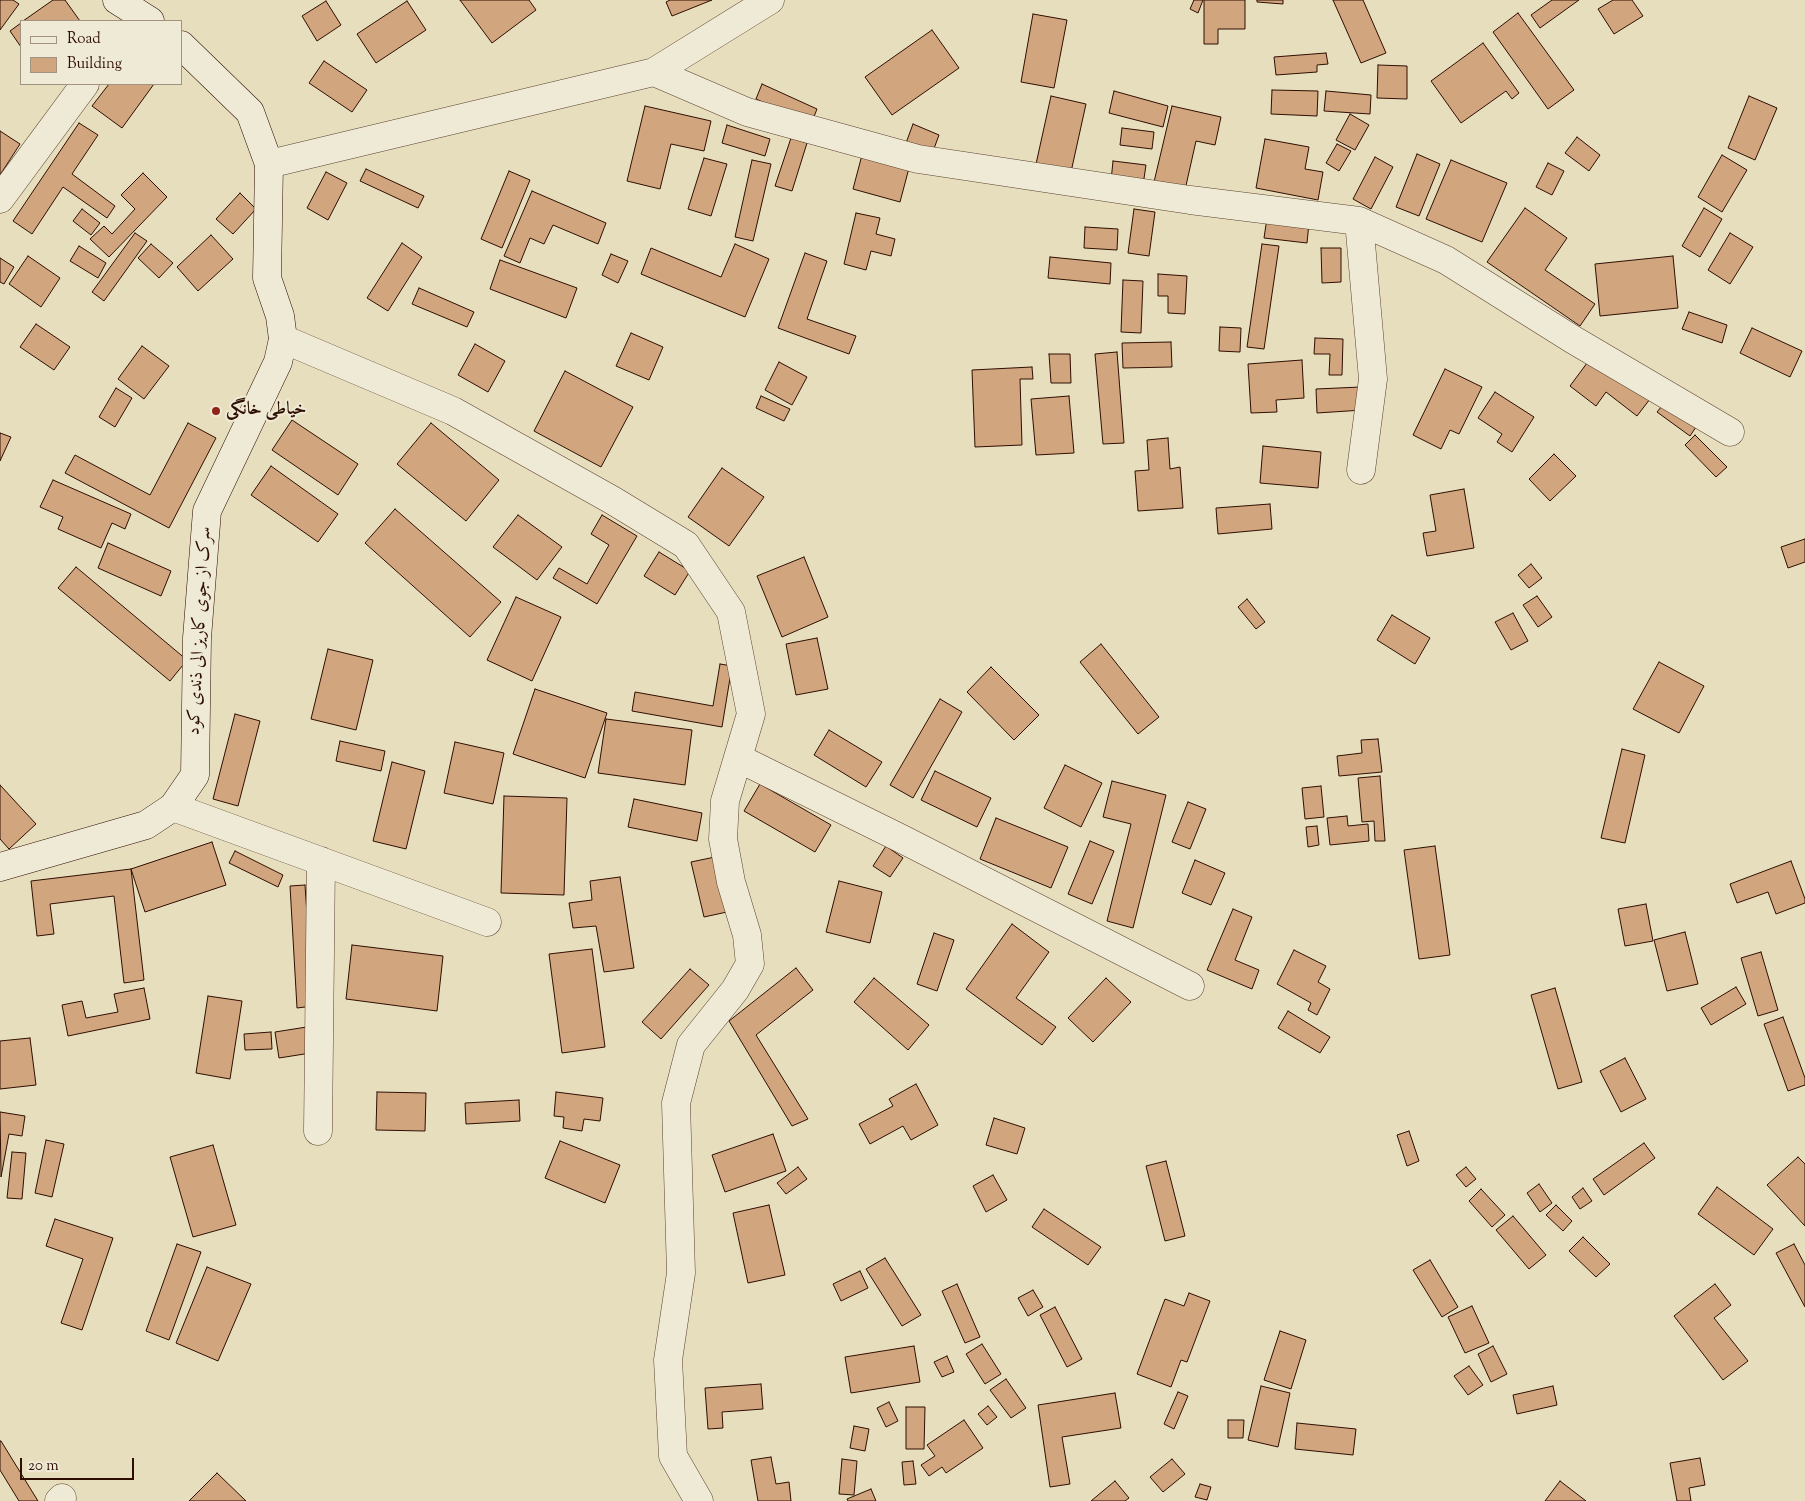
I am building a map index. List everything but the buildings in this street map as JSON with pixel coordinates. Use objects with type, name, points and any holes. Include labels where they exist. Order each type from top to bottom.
[{"type":"street","points":[[269,164],[654,72],[770,0]]},
{"type":"street","name":"سرک از جوی کاریز الی ذندی کود","points":[[0,867],[146,825],[173,807],[195,775],[197,638],[207,511],[278,362],[283,339],[280,316],[268,278],[269,164],[250,112],[182,46]]},
{"type":"street","points":[[654,72],[747,112],[918,159],[1190,200],[1359,221],[1446,260],[1572,339],[1730,432]]},
{"type":"street","points":[[0,199],[84,85]]},
{"type":"street","points":[[1359,221],[1373,379],[1361,470]]},
{"type":"street","points":[[283,339],[452,412],[612,500],[686,545],[731,612],[751,714],[724,801],[723,839],[730,882],[748,935],[750,964],[735,990],[692,1045],[676,1103],[681,1273],[668,1360],[673,1456],[699,1501]]},
{"type":"street","points":[[738,758],[902,839],[1190,986]]},
{"type":"street","points":[[173,807],[487,922]]},
{"type":"street","points":[[318,1131],[321,861]]},
{"type":"place","name":"خیاطی خانگی","points":[[216,411]]}]
